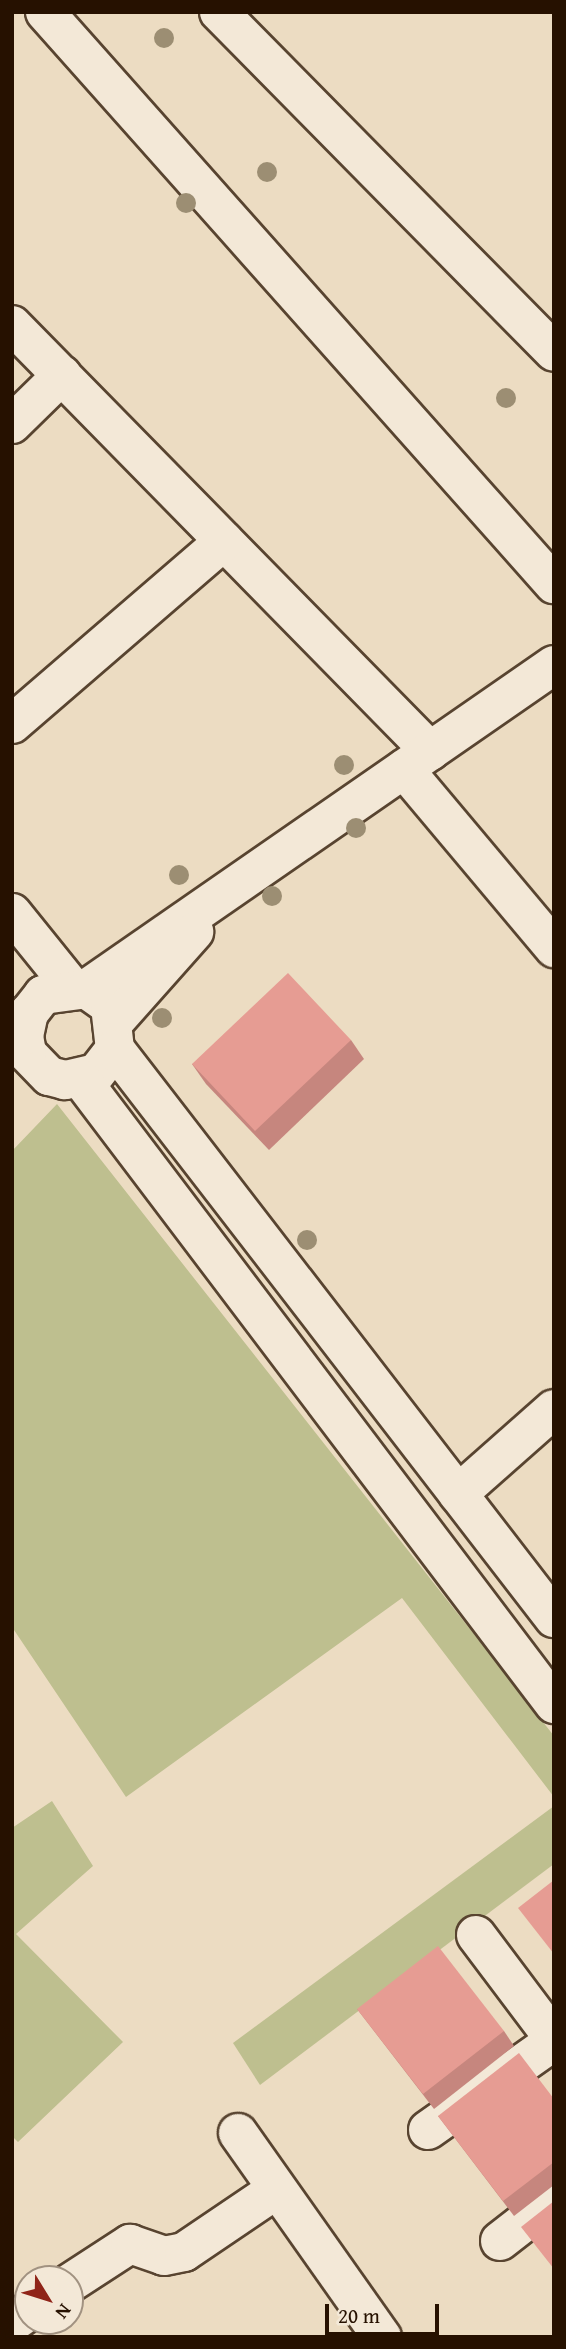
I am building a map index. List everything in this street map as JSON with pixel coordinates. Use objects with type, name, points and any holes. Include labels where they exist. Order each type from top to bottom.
[{"type":"street","points":[[45,12],[554,584]]},
{"type":"street","points":[[219,12],[554,352]]},
{"type":"street","points":[[12,325],[224,541],[417,760],[554,948]]},
{"type":"street","points":[[12,424],[62,375]]},
{"type":"street","points":[[12,724],[224,541]]},
{"type":"street","points":[[232,888],[116,1034],[96,1073],[81,1079],[49,1076],[20,1061],[21,1001],[79,987],[232,888],[554,665]]},
{"type":"street","points":[[12,913],[79,987],[105,1000],[116,1034],[458,1494],[554,1618]]},
{"type":"street","points":[[81,1079],[554,1704]]},
{"type":"street","points":[[458,1494],[554,1409]]},
{"type":"street","points":[[428,2130],[554,2040],[476,1935]]},
{"type":"street","points":[[238,2133],[382,2337]]},
{"type":"street","points":[[84,2274],[130,2244],[164,2256],[184,2252],[277,2189]]},
{"type":"street","points":[[500,2241],[554,2199]]},
{"type":"green space","points":[[57,1104],[554,1736],[554,1797],[402,1598],[126,1797],[12,1627],[12,1151]]},
{"type":"green space","points":[[52,1801],[93,1866],[16,1934],[123,2042],[18,2142],[12,2136],[12,1828]]},
{"type":"green space","points":[[554,1806],[554,1864],[260,2085],[233,2043]]},
{"type":"building","points":[[288,973],[351,1040],[255,1131],[192,1064]]},
{"type":"building","points":[[554,1880],[554,1954],[518,1908]]},
{"type":"building","points":[[438,1946],[504,2031],[423,2094],[357,2009]]},
{"type":"building","points":[[519,2053],[554,2099],[554,2162],[503,2201],[438,2116]]},
{"type":"building","points":[[554,2201],[554,2269],[521,2227]]}]
